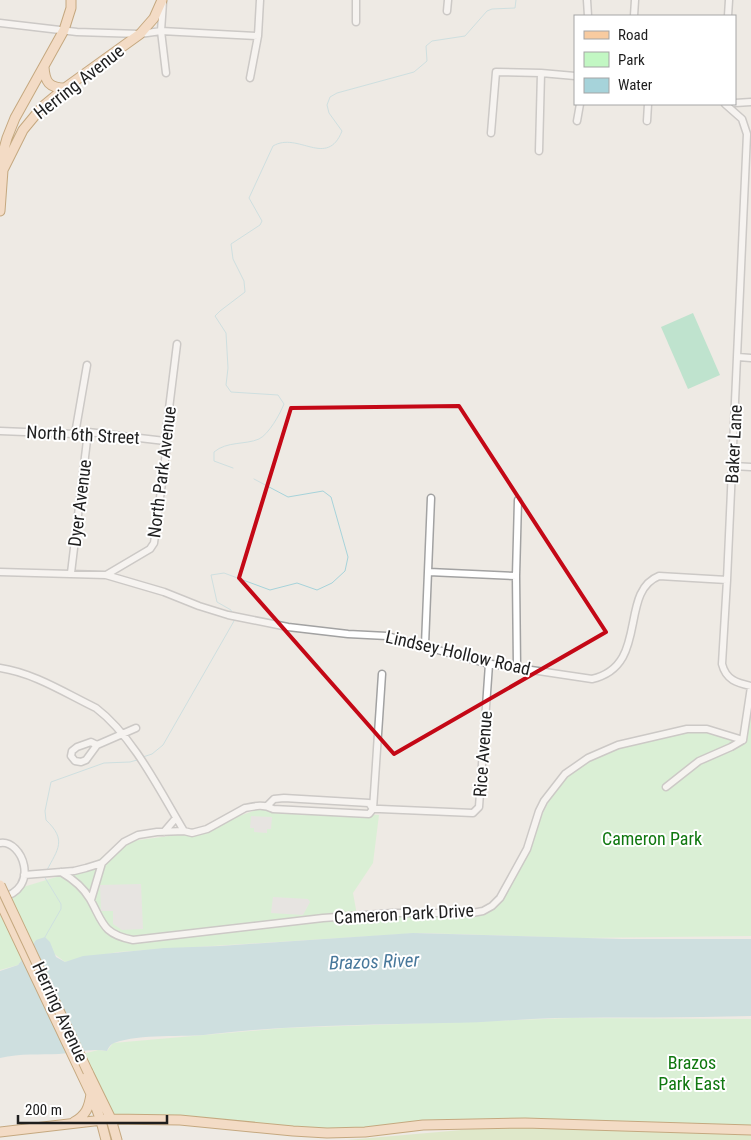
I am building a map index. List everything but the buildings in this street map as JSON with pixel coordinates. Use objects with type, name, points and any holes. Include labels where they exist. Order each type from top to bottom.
[{"type":"main road","name":"Herring Avenue","points":[[0,211],[2,156],[7,138],[15,118],[64,30],[71,8],[71,0]]},
{"type":"main road","name":"Herring Avenue","points":[[2,175],[30,120],[65,88],[140,34],[154,18],[163,0]]},
{"type":"main road","points":[[44,67],[44,77],[48,84],[54,87],[65,88]]},
{"type":"main road","name":"Herring Avenue","points":[[0,885],[85,1072],[90,1094],[101,1121],[106,1140]]},
{"type":"main road","name":"Herring Avenue","points":[[0,902],[85,1072],[111,1119],[117,1140]]},
{"type":"main road","points":[[72,1124],[84,1116],[88,1110],[90,1094]]},
{"type":"main road","points":[[0,1132],[111,1119],[180,1120],[293,1131],[365,1132],[423,1125],[525,1123],[751,1130]]},
{"type":"main road","points":[[347,1140],[365,1132]]},
{"type":"street","points":[[163,0],[161,31],[166,73]]},
{"type":"street","points":[[250,78],[258,36],[260,0]]},
{"type":"street","points":[[356,0],[356,22]]},
{"type":"street","points":[[447,11],[448,0]]},
{"type":"street","points":[[587,0],[588,15]]},
{"type":"street","points":[[634,15],[635,0]]},
{"type":"street","points":[[728,15],[729,0]]},
{"type":"street","points":[[0,24],[77,32],[140,34],[161,31],[258,36]]},
{"type":"street","points":[[491,133],[496,72],[574,76]]},
{"type":"street","points":[[539,150],[541,73]]},
{"type":"street","points":[[736,103],[751,102]]},
{"type":"street","points":[[577,121],[580,105]]},
{"type":"street","points":[[647,121],[648,105]]},
{"type":"street","name":"Baker Lane","points":[[726,105],[739,115],[746,130],[748,182],[723,668],[732,681],[751,686]]},
{"type":"street","name":"North Park Avenue","points":[[106,575],[152,546],[167,445],[165,441],[177,344]]},
{"type":"street","points":[[738,357],[751,358]]},
{"type":"street","name":"Dyer Avenue","points":[[75,434],[87,365]]},
{"type":"street","name":"North 6th Street","points":[[0,430],[75,434],[88,432],[165,441]]},
{"type":"street","name":"Dyer Avenue","points":[[71,573],[88,432]]},
{"type":"street","points":[[732,466],[751,467]]},
{"type":"street","points":[[425,645],[431,498]]},
{"type":"street","points":[[517,667],[516,576],[518,500]]},
{"type":"street","name":"Lindsey Hollow Road","points":[[0,572],[106,575],[164,592],[199,606],[238,618],[288,627],[388,636],[489,664],[592,679],[612,671],[623,657],[640,595],[649,581],[659,576],[727,580]]},
{"type":"street","points":[[429,572],[516,576]]},
{"type":"street","name":"Rice Avenue","points":[[373,809],[473,813],[480,807],[489,664]]},
{"type":"street","points":[[0,668],[13,670],[31,677],[96,708],[121,734],[144,764],[184,832]]},
{"type":"street","points":[[24,875],[74,871],[102,863],[124,842],[138,835],[164,832],[192,833],[207,829],[245,808],[267,806],[273,809],[369,814],[373,809],[382,674]]},
{"type":"street","points":[[666,787],[699,761],[743,740],[751,686]]},
{"type":"street","points":[[97,745],[136,728]]},
{"type":"street","name":"Cameron Park Drive","points":[[61,872],[82,888],[91,900],[99,919],[108,929],[124,938],[133,940],[323,918],[393,913],[478,912],[492,906],[500,898],[527,849],[539,811],[547,797],[565,774],[588,758],[618,745],[687,729],[707,730],[743,740]]},
{"type":"street","points":[[267,806],[274,799],[284,798],[369,803],[373,809]]},
{"type":"street","points":[[164,832],[176,818]]},
{"type":"street","points":[[0,843],[9,842],[14,846],[24,868],[23,883],[20,888],[14,894],[0,898]]},
{"type":"street","points":[[91,900],[102,863]]},
{"type":"highlighted area","points":[[459,406],[606,632],[394,754],[239,578],[291,408]]},
{"type":"green space","points":[[693,313],[720,375],[688,389],[661,327]]},
{"type":"green space","name":"Cameron Park","points":[[751,687],[751,936],[579,938],[420,933],[118,952],[65,962],[36,940],[18,965],[0,970],[0,894],[86,868],[124,842],[192,833],[267,806],[379,815],[373,863],[353,893],[357,915],[487,909],[511,877],[558,783],[595,755],[653,736],[699,728],[743,740]]},
{"type":"green space","name":"Brazos Park East","points":[[572,1018],[751,1019],[751,1130],[453,1125],[365,1132],[111,1119],[83,1054],[98,1050],[107,1051],[113,1043],[285,1028]]},
{"type":"green space","points":[[541,1123],[751,1129],[751,1140],[347,1140]]},
{"type":"shaded area","points":[[251,816],[272,817],[271,829],[267,829],[267,833],[254,832],[254,828],[250,828]]},
{"type":"shaded area","points":[[141,884],[143,929],[122,930],[113,924],[113,911],[101,911],[100,885]]},
{"type":"shaded area","points":[[273,897],[308,899],[310,902],[303,915],[271,913]]},
{"type":"water","name":"Brazos River","points":[[413,933],[622,939],[751,939],[751,1016],[555,1018],[299,1027],[136,1038],[114,1043],[107,1051],[89,1050],[59,1054],[15,1055],[0,1058],[0,971],[18,965],[36,940],[45,937],[50,942],[56,957],[65,962],[83,956],[164,948]]},
{"type":"waterway","points":[[233,468],[214,461],[214,452],[225,446],[259,439],[267,433],[284,404],[278,395],[231,392],[226,385],[228,368],[226,333],[215,316],[245,292],[244,281],[233,259],[231,244],[260,225],[262,221],[249,198],[273,146],[292,143],[311,147],[328,147],[336,142],[342,131],[329,113],[327,105],[330,97],[337,93],[414,72],[427,61],[426,46],[432,41],[465,36],[487,11],[515,8],[516,0]]},
{"type":"waterway","points":[[232,613],[231,610],[217,602],[211,575],[224,573],[270,590],[297,583],[317,590],[332,583],[345,571],[348,557],[331,497],[323,491],[288,497],[254,479]]},
{"type":"waterway","points":[[143,757],[152,754],[163,745],[234,619]]},
{"type":"waterway","points":[[47,870],[59,845],[57,833],[46,820],[45,811],[51,782],[104,763],[137,760]]},
{"type":"waterway","points":[[44,876],[61,904],[61,909],[45,937]]}]
